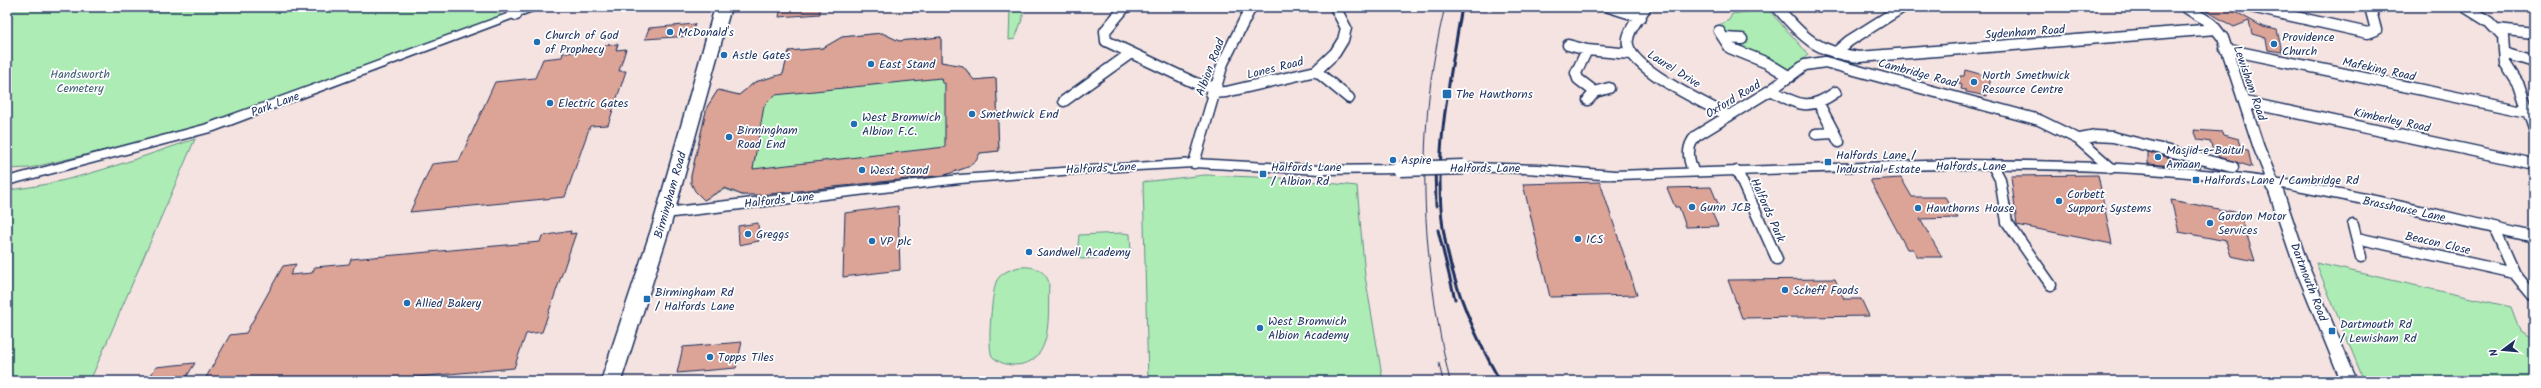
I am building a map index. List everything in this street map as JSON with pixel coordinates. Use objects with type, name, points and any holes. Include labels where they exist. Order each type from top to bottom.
[{"type":"highway","name":"Birmingham Road","points":[[611,381],[665,213],[723,7]]},
{"type":"street","name":"Park Lane","points":[[7,180],[54,170],[209,128],[512,11],[537,7]]},
{"type":"street","name":"Lones Road","points":[[1125,7],[1105,31],[1104,37],[1109,44],[1212,90],[1226,92],[1316,71],[1335,54],[1343,40],[1346,28],[1341,15],[1335,7]]},
{"type":"street","name":"Albion Road","points":[[1194,163],[1212,90],[1242,21],[1251,7]]},
{"type":"street","points":[[1609,7],[1641,16]]},
{"type":"street","name":"Laurel Drive","points":[[1646,7],[1630,35],[1628,44],[1631,54],[1655,74],[1729,116]]},
{"type":"street","name":"Sydenham Road","points":[[1776,7],[1809,43],[1835,53],[1859,57],[2216,29]]},
{"type":"street","points":[[1835,53],[1849,40],[1903,7]]},
{"type":"street","name":"Lewisham Road","points":[[2185,7],[2216,29],[2223,38],[2225,49],[2245,102],[2259,148],[2273,182]]},
{"type":"street","points":[[2251,7],[2368,32],[2376,30],[2370,7]]},
{"type":"street","points":[[2465,7],[2497,29],[2503,37],[2508,70],[2519,85],[2534,129]]},
{"type":"street","points":[[2497,29],[2534,33]]},
{"type":"street","points":[[1742,39],[1722,34],[1730,48],[1767,63],[1790,77]]},
{"type":"street","points":[[1568,45],[1587,50],[1631,54]]},
{"type":"street","name":"Mafeking Road","points":[[2225,49],[2528,112]]},
{"type":"street","points":[[1587,50],[1576,73],[1578,79],[1595,92]]},
{"type":"street","points":[[1064,101],[1131,53]]},
{"type":"street","points":[[2505,53],[2534,62]]},
{"type":"street","name":"Oxford Road","points":[[1693,171],[1688,158],[1690,142],[1771,90],[1805,65],[1814,62]]},
{"type":"street","name":"Cambridge Road","points":[[1814,62],[1825,62],[2034,116],[2058,126],[2080,139],[2096,151],[2112,168]]},
{"type":"street","points":[[1316,71],[1349,98]]},
{"type":"street","points":[[1588,100],[1595,92],[1609,88]]},
{"type":"street","points":[[1771,90],[1796,103],[1819,104],[1836,92]]},
{"type":"street","name":"Kimberley Road","points":[[2245,102],[2534,164]]},
{"type":"street","points":[[1816,134],[1837,137],[1819,104]]},
{"type":"street","points":[[2080,139],[2096,136],[2113,137],[2200,163],[2233,168]]},
{"type":"street","name":"Cambridge Road","points":[[2080,139],[2091,156],[2096,168]]},
{"type":"street","name":"Halfords Lane","points":[[665,213],[1013,174],[1194,163],[1321,170],[1464,167],[1539,169],[1615,175],[1693,171],[1992,166],[2112,168],[2273,182]]},
{"type":"street","points":[[1992,166],[2000,179],[2007,222],[2051,285]]},
{"type":"street","name":"Halfords Park","points":[[1737,171],[1776,259]]},
{"type":"street","name":"Brasshouse Lane","points":[[2273,182],[2534,237]]},
{"type":"street","name":"Dartmouth Road","points":[[2273,182],[2301,265],[2349,381]]},
{"type":"street","points":[[2353,225],[2361,257]]},
{"type":"street","points":[[2495,229],[2514,273],[2521,285],[2534,297]]},
{"type":"street","name":"Beacon Close","points":[[2357,238],[2514,273]]},
{"type":"green space","name":"Handsworth Cemetery","points":[[7,7],[494,7],[503,18],[205,126],[30,168],[7,169]]},
{"type":"green space","points":[[1010,7],[1022,7],[1023,17],[1015,39],[1009,40]]},
{"type":"green space","points":[[1768,9],[1808,55],[1788,71],[1734,47],[1729,35],[1719,25],[1729,20],[1732,14]]},
{"type":"green space","points":[[882,33],[899,41],[941,37],[941,62],[963,66],[969,73],[964,75],[965,81],[996,78],[999,151],[980,153],[968,167],[945,175],[760,195],[742,195],[725,189],[704,200],[694,189],[691,176],[707,107],[718,90],[739,95],[755,82],[783,74],[789,51],[823,48],[842,37]]},
{"type":"green space","points":[[195,139],[90,381],[7,381],[7,190],[55,182],[102,170]]},
{"type":"green space","name":"West Bromwich Albion Academy","points":[[1205,175],[1279,178],[1357,186],[1365,276],[1383,381],[1148,381],[1143,182]]},
{"type":"green space","points":[[1130,234],[1131,253],[1128,256],[1081,259],[1077,256],[1079,235]]},
{"type":"green space","points":[[2316,263],[2511,307],[2520,331],[2534,339],[2534,381],[2364,381]]},
{"type":"green space","points":[[1020,267],[1038,269],[1045,274],[1049,283],[1048,321],[1043,346],[1037,356],[1027,363],[1011,365],[1005,364],[992,356],[990,342],[993,294],[997,280],[1001,275],[1007,271]]},
{"type":"building","points":[[781,7],[820,7],[820,14],[779,17]]},
{"type":"building","points":[[2200,7],[2227,7],[2263,27],[2277,30],[2282,52],[2268,50],[2266,38],[2252,34],[2249,21],[2234,27]]},
{"type":"building","name":"McDonald's","points":[[695,24],[691,36],[645,39],[649,28]]},
{"type":"building","points":[[882,33],[899,41],[941,37],[941,62],[963,66],[974,80],[996,78],[999,151],[980,153],[976,161],[968,167],[945,175],[760,195],[742,195],[725,188],[704,200],[695,191],[691,183],[691,176],[707,107],[718,90],[739,95],[755,82],[783,74],[789,51],[823,48],[842,37]],"holes":[[[941,78],[942,83],[945,83],[945,147],[753,169],[764,106],[775,95]]]},
{"type":"building","points":[[618,44],[616,50],[626,49],[619,71],[626,71],[608,125],[590,126],[565,197],[410,212],[432,164],[459,161],[495,82],[535,78],[543,59],[562,57],[563,53],[604,50],[605,45]]},
{"type":"building","name":"North Smethwick Resource Centre","points":[[1965,70],[1991,77],[1987,96],[1966,92],[1966,90],[1961,89],[1962,85],[1959,84],[1960,76],[1964,76]]},
{"type":"building","points":[[2194,130],[2223,132],[2224,135],[2239,139],[2242,149],[2248,150],[2252,167],[2219,157],[2212,148],[2211,142],[2198,140]]},
{"type":"building","name":"Masjid-e-Baitul Amaan","points":[[2148,152],[2201,166],[2200,168],[2148,164]]},
{"type":"building","name":"Corbett Support Systems","points":[[2098,175],[2112,244],[2017,225],[2011,176]]},
{"type":"building","name":"Hawthorns House","points":[[1901,178],[1912,197],[1945,197],[1958,218],[1920,219],[1942,257],[1918,257],[1913,249],[1907,249],[1870,180]]},
{"type":"building","name":"ICS","points":[[1600,182],[1637,295],[1550,297],[1523,184]]},
{"type":"building","name":"Gunn JCB","points":[[1711,187],[1719,206],[1709,206],[1718,226],[1686,227],[1679,207],[1675,207],[1667,188]]},
{"type":"building","name":"Gordon Motor Services","points":[[2171,200],[2240,213],[2255,261],[2231,256],[2226,241],[2179,232]]},
{"type":"building","name":"VP plc","points":[[898,206],[900,270],[843,277],[845,213]]},
{"type":"building","name":"Greggs","points":[[758,223],[759,241],[739,245],[738,226]]},
{"type":"building","name":"Allied Bakery","points":[[571,231],[570,234],[576,233],[542,332],[526,334],[514,368],[395,379],[394,381],[204,381],[230,335],[246,333],[283,266],[296,264],[290,275],[312,273],[315,267],[349,264],[351,259],[540,242],[542,236]]},
{"type":"building","name":"Scheff Foods","points":[[1835,279],[1844,299],[1861,299],[1869,316],[1742,318],[1728,280]]},
{"type":"building","name":"Topps Tiles","points":[[742,342],[736,368],[677,373],[683,347]]},
{"type":"building","points":[[195,363],[184,381],[147,381],[156,367]]},
{"type":"tram line","points":[[1445,7],[1435,54],[1429,100],[1425,147],[1425,194],[1433,288],[1440,334],[1450,381]]},
{"type":"tram line","points":[[1439,363],[1443,381]]},
{"type":"railway","points":[[1462,7],[1444,117],[1441,145],[1440,200],[1443,228],[1451,268],[1457,288],[1472,326],[1500,381]]},
{"type":"railway","points":[[1435,168],[1436,206]]},
{"type":"railway","points":[[1438,230],[1455,299]]},
{"type":"place","name":"McDonald's","points":[[670,32]]},
{"type":"place","name":"Church of God of Prophecy","points":[[537,42]]},
{"type":"place","name":"Providence Church","points":[[2274,44]]},
{"type":"place","name":"Astle Gates","points":[[724,55]]},
{"type":"place","name":"East Stand","points":[[871,64]]},
{"type":"place","name":"North Smethwick Resource Centre","points":[[1974,82]]},
{"type":"place","name":"The Hawthorns","points":[[1447,94]]},
{"type":"place","name":"Electric Gates","points":[[550,103]]},
{"type":"place","name":"Smethwick End","points":[[972,114]]},
{"type":"place","name":"West Bromwich Albion F.C.","points":[[854,124]]},
{"type":"place","name":"Birmingham Road End","points":[[729,137]]},
{"type":"place","name":"Masjid-e-Baitul Amaan","points":[[2158,157]]},
{"type":"place","name":"Aspire","points":[[1393,160]]},
{"type":"place","name":"Halfords Lane / Industrial Estate","points":[[1828,162]]},
{"type":"place","name":"West Stand","points":[[862,170]]},
{"type":"place","name":"Halfords Lane / Albion Rd","points":[[1263,174]]},
{"type":"place","name":"Halfords Lane / Cambridge Rd","points":[[2196,180]]},
{"type":"place","name":"Corbett Support Systems","points":[[2059,201]]},
{"type":"place","name":"Gunn JCB","points":[[1692,207]]},
{"type":"place","name":"Hawthorns House","points":[[1918,208]]},
{"type":"place","name":"Gordon Motor Services","points":[[2210,223]]},
{"type":"place","name":"Greggs","points":[[748,234]]},
{"type":"place","name":"ICS","points":[[1578,239]]},
{"type":"place","name":"VP plc","points":[[872,241]]},
{"type":"place","name":"Sandwell Academy","points":[[1029,252]]},
{"type":"place","name":"Scheff Foods","points":[[1785,290]]},
{"type":"place","name":"Birmingham Rd / Halfords Lane","points":[[647,299]]},
{"type":"place","name":"Allied Bakery","points":[[407,303]]},
{"type":"place","name":"West Bromwich Albion Academy","points":[[1260,328]]},
{"type":"place","name":"Dartmouth Rd / Lewisham Rd","points":[[2332,331]]},
{"type":"place","name":"Topps Tiles","points":[[710,357]]}]
